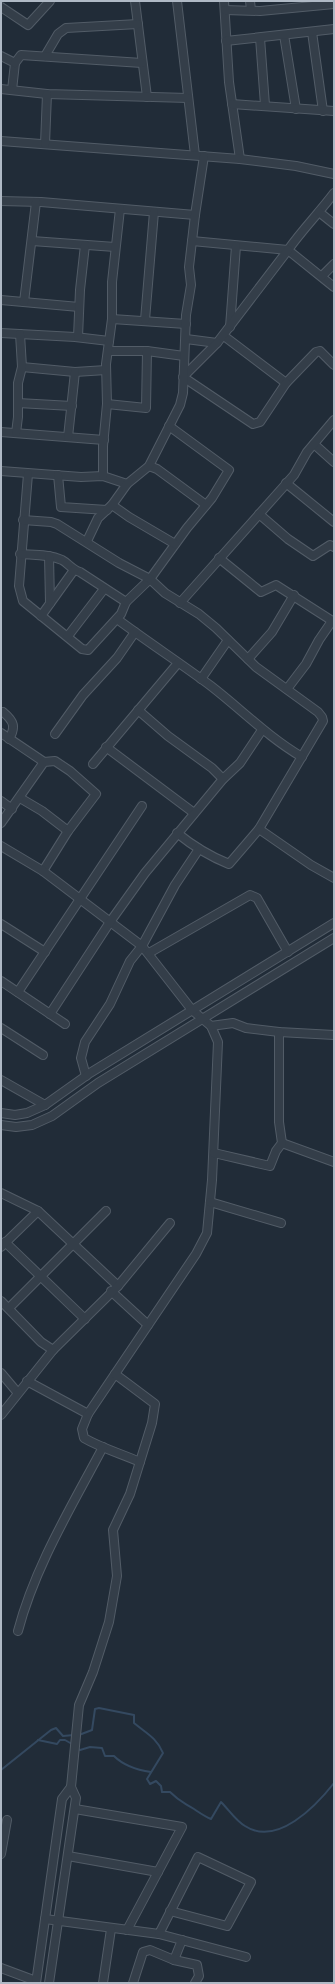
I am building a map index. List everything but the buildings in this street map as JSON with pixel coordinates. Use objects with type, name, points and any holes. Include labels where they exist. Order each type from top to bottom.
[{"type":"street","points":[[1,6],[28,25],[50,1]]},
{"type":"street","points":[[135,1],[147,97]]},
{"type":"street","points":[[176,1],[195,155]]},
{"type":"street","points":[[224,1],[232,104],[240,159]]},
{"type":"street","points":[[250,1],[251,10]]},
{"type":"street","points":[[225,10],[251,10],[309,3],[334,4],[333,1]]},
{"type":"street","points":[[45,56],[58,34],[66,28],[138,24]]},
{"type":"street","points":[[226,41],[334,29]]},
{"type":"street","points":[[312,32],[323,111]]},
{"type":"street","points":[[284,35],[296,109]]},
{"type":"street","points":[[260,38],[265,105]]},
{"type":"street","points":[[12,90],[6,60],[21,55],[142,63]]},
{"type":"street","points":[[1,89],[47,94],[188,98]]},
{"type":"street","points":[[45,144],[47,94]]},
{"type":"street","points":[[232,104],[265,105],[334,112]]},
{"type":"street","points":[[1,141],[240,159],[296,166],[334,174]]},
{"type":"street","points":[[86,541],[98,518],[110,507],[127,484],[149,466],[180,405],[183,393],[186,324],[191,285],[189,267],[204,156]]},
{"type":"street","points":[[183,377],[230,329],[300,232],[334,194]]},
{"type":"street","points":[[1,201],[36,202],[195,214]]},
{"type":"street","points":[[24,302],[36,202]]},
{"type":"street","points":[[103,476],[107,404],[106,370],[112,318],[115,247],[120,209]]},
{"type":"street","points":[[145,320],[154,212]]},
{"type":"street","points":[[319,212],[334,224]]},
{"type":"street","points":[[32,241],[115,247]]},
{"type":"street","points":[[192,242],[288,250],[301,262],[322,276],[334,287]]},
{"type":"street","points":[[78,337],[79,307],[85,245]]},
{"type":"street","points":[[230,329],[236,246]]},
{"type":"street","points":[[322,276],[334,264]]},
{"type":"street","points":[[1,300],[79,307]]},
{"type":"street","points":[[112,318],[186,324]]},
{"type":"street","points":[[1,333],[78,337],[109,341]]},
{"type":"street","points":[[16,433],[18,417],[18,383],[22,367],[20,334]]},
{"type":"street","points":[[224,336],[286,383]]},
{"type":"street","points":[[186,339],[217,343]]},
{"type":"street","points":[[108,350],[147,351],[184,356]]},
{"type":"street","points":[[107,404],[146,408],[147,351]]},
{"type":"street","points":[[183,377],[253,424],[260,422],[286,383],[316,352],[320,351],[334,365]]},
{"type":"street","points":[[22,367],[75,372],[106,370]]},
{"type":"street","points":[[68,437],[75,372]]},
{"type":"street","points":[[18,403],[72,406]]},
{"type":"street","points":[[180,603],[294,475],[307,452],[333,421]]},
{"type":"street","points":[[28,474],[18,586],[23,601],[68,636],[82,649],[88,650],[121,614],[126,602],[150,579],[206,505],[228,470],[169,426]]},
{"type":"street","points":[[1,432],[104,440]]},
{"type":"street","points":[[314,444],[334,462]]},
{"type":"street","points":[[149,466],[158,469],[206,505]]},
{"type":"street","points":[[1,471],[28,474],[103,476],[127,484]]},
{"type":"street","points":[[58,475],[60,507],[110,507],[175,544]]},
{"type":"street","points":[[286,484],[334,522]]},
{"type":"street","points":[[259,514],[288,539],[313,556],[330,545],[334,547]]},
{"type":"street","points":[[23,520],[51,522],[150,579],[165,593],[199,614],[248,659],[287,689],[302,698],[322,716],[323,721],[259,829],[229,864],[199,849],[177,832]]},
{"type":"street","points":[[20,554],[49,556],[62,560],[74,570],[80,572],[126,602]]},
{"type":"street","points":[[49,556],[50,604]]},
{"type":"street","points":[[219,558],[261,592],[276,585],[294,595],[333,622],[319,640],[306,664],[287,689]]},
{"type":"street","points":[[41,616],[74,570]]},
{"type":"street","points":[[68,636],[104,589]]},
{"type":"street","points":[[248,659],[260,648],[272,632],[294,595]]},
{"type":"street","points":[[117,619],[201,679],[262,730],[302,757]]},
{"type":"street","points":[[55,734],[83,695],[120,653],[135,632]]},
{"type":"street","points":[[201,679],[228,640]]},
{"type":"street","points":[[93,764],[178,662]]},
{"type":"street","points":[[138,710],[168,736],[212,768],[222,780]]},
{"type":"street","points":[[2,712],[13,721],[14,726],[9,739]]},
{"type":"street","points":[[50,1014],[110,922],[177,832],[222,780],[240,763],[262,730]]},
{"type":"street","points":[[1,733],[44,762],[55,761],[96,794],[68,831],[43,871]]},
{"type":"street","points":[[106,748],[194,813]]},
{"type":"street","points":[[1,824],[44,762]]},
{"type":"street","points":[[20,798],[42,811],[68,831]]},
{"type":"street","points":[[1,801],[12,809]]},
{"type":"street","points":[[18,992],[142,806]]},
{"type":"street","points":[[259,829],[311,865],[334,878]]},
{"type":"street","points":[[1,846],[43,871],[142,946],[192,1010],[211,1026],[218,1042],[214,1153],[207,1233],[196,1254],[88,1414],[82,1429],[84,1438],[140,1462]]},
{"type":"street","points":[[86,1076],[81,1058],[85,1042],[110,1004],[130,961],[142,946],[175,885],[199,849]]},
{"type":"street","points":[[148,953],[250,895],[257,898],[288,952]]},
{"type":"street","points":[[1,1113],[14,1115],[27,1113],[45,1105],[86,1076],[334,923]]},
{"type":"street","points":[[1,924],[44,952]]},
{"type":"street","points":[[1,1125],[16,1127],[32,1125],[52,1116],[98,1083],[334,938]]},
{"type":"street","points":[[1,981],[65,1024]]},
{"type":"street","points":[[211,1026],[233,1023],[246,1028],[279,1032],[334,1035]]},
{"type":"street","points":[[1,1028],[43,1055]]},
{"type":"street","points":[[279,1032],[279,1122],[282,1143]]},
{"type":"street","points":[[1,1080],[45,1105]]},
{"type":"street","points":[[214,1153],[270,1166],[279,1145],[282,1143]]},
{"type":"street","points":[[282,1143],[334,1162]]},
{"type":"street","points":[[1,1193],[38,1211],[118,1286]]},
{"type":"street","points":[[210,1202],[281,1223]]},
{"type":"street","points":[[38,1211],[3,1244],[85,1319]]},
{"type":"street","points":[[9,1308],[106,1211]]},
{"type":"street","points":[[1,1415],[17,1392],[52,1350],[85,1319],[111,1291],[118,1286],[170,1223]]},
{"type":"street","points":[[111,1291],[148,1325]]},
{"type":"street","points":[[2,1302],[41,1342],[52,1350]]},
{"type":"street","points":[[1,1373],[17,1392]]},
{"type":"street","points":[[49,1983],[75,1809],[76,1798],[71,1786],[78,1712],[82,1696],[93,1672],[109,1622],[117,1576],[113,1530],[130,1494],[152,1422],[154,1404],[115,1374]]},
{"type":"street","points":[[27,1381],[88,1414]]},
{"type":"street","points":[[18,1631],[25,1603],[43,1563],[103,1447]]},
{"type":"street","points":[[1,1968],[36,1982],[62,1799],[71,1786]]},
{"type":"street","points":[[75,1809],[182,1827],[127,1930]]},
{"type":"street","points":[[1,1854],[7,1820]]},
{"type":"street","points":[[68,1856],[158,1872]]},
{"type":"street","points":[[159,1934],[170,1911],[198,1857],[252,1882],[227,1926],[170,1911]]},
{"type":"street","points":[[45,1919],[111,1929],[159,1934],[246,1957]]},
{"type":"street","points":[[103,1983],[111,1929]]},
{"type":"street","points":[[174,1960],[182,1940]]},
{"type":"street","points":[[133,1983],[143,1952],[150,1950],[174,1960],[197,1965],[199,1976],[195,1983]]},
{"type":"waterway","points":[[79,1735],[92,1730],[95,1709],[99,1708],[134,1715],[134,1723],[158,1743],[163,1753],[147,1779],[150,1784],[156,1781],[161,1786],[162,1792],[170,1792],[182,1802],[211,1819],[221,1802],[242,1824],[257,1831],[270,1831],[282,1828],[295,1821],[317,1802],[334,1783]]},
{"type":"waterway","points":[[1,1770],[51,1730],[56,1728],[63,1736],[74,1735]]},
{"type":"waterway","points":[[38,1740],[57,1744],[60,1740],[65,1740],[72,1744]]},
{"type":"waterway","points":[[77,1748],[80,1750],[90,1747],[102,1748],[105,1756],[114,1756],[131,1767],[151,1772]]}]
